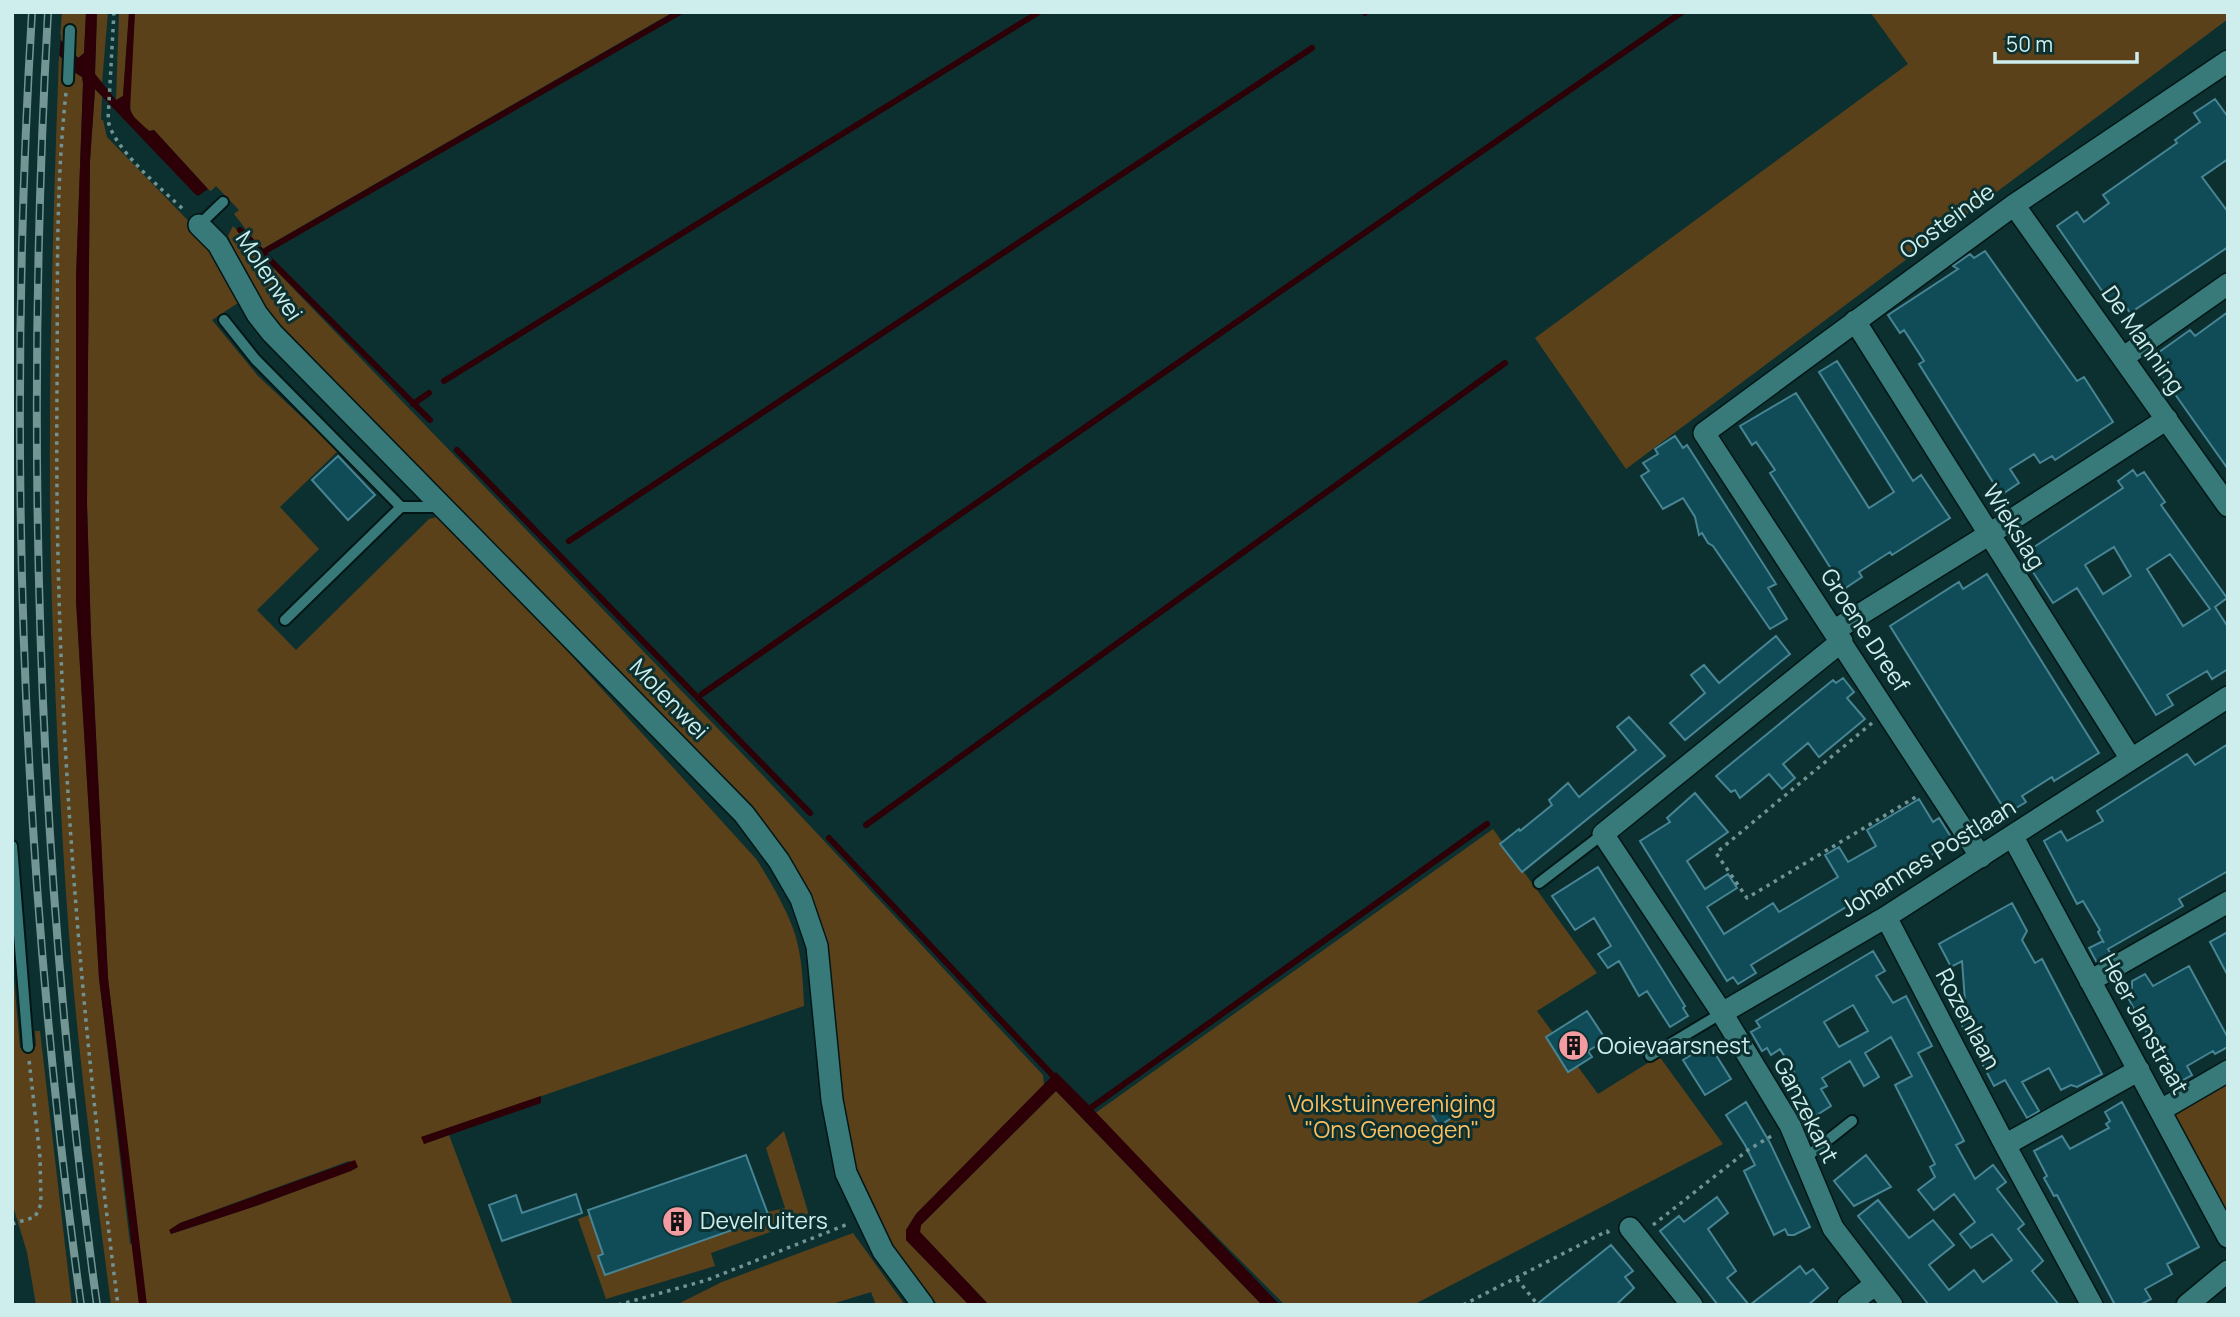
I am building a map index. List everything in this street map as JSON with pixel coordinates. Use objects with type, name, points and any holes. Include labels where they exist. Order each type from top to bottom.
[{"type":"street","name":"Oosteinde","points":[[1704,433],[2014,205],[2228,61]]},
{"type":"street","name":"De Manning","points":[[2014,205],[2226,499]]},
{"type":"street","name":"Molenwei","points":[[199,225],[218,244],[257,314],[272,332],[744,814],[779,861],[801,898],[817,946],[837,1134],[846,1173],[883,1251],[923,1305]]},
{"type":"street","points":[[2124,357],[2228,284]]},
{"type":"street","name":"Wiekslag","points":[[1854,321],[2131,759]]},
{"type":"street","points":[[1604,834],[1838,636],[2166,419]]},
{"type":"street","name":"Groene Dreef","points":[[1704,433],[1981,856]]},
{"type":"street","name":"Johannes Postlaan","points":[[1722,1013],[1885,917],[2228,697]]},
{"type":"street","name":"Ganzekant","points":[[1604,834],[1722,1013],[1790,1125],[1833,1228],[1892,1305]]},
{"type":"street","name":"Heer Janstraat","points":[[2013,837],[2228,1237]]},
{"type":"street","points":[[2090,981],[2228,902]]},
{"type":"street","name":"Rozenlaan","points":[[1885,917],[2092,1305]]},
{"type":"street","points":[[2005,1145],[2139,1070]]},
{"type":"street","points":[[2161,1110],[2228,1071]]},
{"type":"street","points":[[1630,1228],[1692,1305]]},
{"type":"street","points":[[2188,1305],[2228,1271]]},
{"type":"street","points":[[1848,1305],[1876,1284]]},
{"type":"lane","points":[[68,80],[70,30]]},
{"type":"lane","points":[[199,225],[223,202]]},
{"type":"lane","points":[[224,320],[255,359],[401,507]]},
{"type":"lane","points":[[285,620],[401,507],[433,507],[442,503]]},
{"type":"lane","points":[[1539,883],[1604,834]]},
{"type":"lane","points":[[12,846],[28,1047]]},
{"type":"lane","name":"Johannes Postlaan","points":[[1650,1056],[1722,1013]]},
{"type":"lane","points":[[1804,1159],[1852,1121]]},
{"type":"path","points":[[114,12],[108,120],[110,130],[119,144],[199,225]]},
{"type":"path","points":[[68,80],[61,153],[57,449],[63,698],[80,979],[98,1152],[118,1305]]},
{"type":"path","points":[[1886,710],[1716,853],[1747,898],[1936,786]]},
{"type":"path","points":[[12,1224],[35,1217],[41,1204],[40,1157],[28,1047]]},
{"type":"path","points":[[618,1305],[708,1280],[837,1230],[865,1216]]},
{"type":"path","points":[[1517,1279],[1538,1305]]},
{"type":"green space","points":[[62,12],[86,12],[84,53],[79,58],[75,55],[76,31],[65,30],[64,44],[60,39]]},
{"type":"green space","points":[[97,12],[108,12],[102,83],[95,74]]},
{"type":"green space","points":[[119,12],[129,12],[123,96],[116,100]]},
{"type":"green space","points":[[135,12],[673,12],[264,248],[260,247],[234,214],[239,210],[216,186],[211,191],[208,189],[154,130],[147,129],[132,114],[130,77]]},
{"type":"green space","points":[[1870,12],[2228,12],[2228,19],[1626,469],[1535,338],[1908,64]]},
{"type":"green space","points":[[59,55],[63,59],[62,80],[73,80],[74,72],[82,77],[83,83],[76,278],[76,601],[99,978],[130,1244],[138,1241],[108,978],[87,504],[90,161],[95,89],[102,96],[101,120],[107,137],[205,238],[241,301],[212,320],[258,376],[338,451],[280,507],[319,549],[257,610],[296,650],[429,519],[444,515],[757,860],[791,924],[801,961],[804,1006],[422,1137],[424,1144],[449,1135],[513,1305],[111,1305],[72,976],[57,732],[50,489]],"holes":[[[349,1161],[357,1167],[267,1202],[171,1234],[170,1230],[180,1223]]]},
{"type":"green space","points":[[233,226],[754,766],[1043,1075],[1044,1085],[916,1214],[906,1230],[906,1240],[969,1305],[938,1305],[900,1261],[875,1218],[856,1171],[845,1128],[813,906],[786,852],[756,812],[702,756],[262,311],[228,236]]},
{"type":"green space","name":"Volkstuinvereniging \"Ons Genoegen\"","points":[[1493,829],[1597,973],[1537,1011],[1598,1094],[1659,1056],[1723,1144],[1413,1305],[1285,1305],[1094,1114]]},
{"type":"green space","points":[[12,957],[20,1048],[36,1046],[35,1031],[40,1031],[72,1305],[36,1305],[27,1252],[12,1203]]},
{"type":"green space","points":[[2228,1078],[2228,1214],[2172,1111]]},
{"type":"green space","points":[[1056,1091],[1262,1305],[989,1305],[920,1232],[921,1225]]},
{"type":"green space","name":"Develruiters","points":[[784,1131],[808,1212],[807,1219],[711,1253],[715,1266],[606,1299],[578,1219],[738,1162],[759,1214],[785,1208],[766,1148]]},
{"type":"green space","points":[[853,1233],[905,1305],[876,1305],[871,1292],[829,1305],[676,1305],[722,1282]]},
{"type":"shaded area","points":[[21,12],[34,12],[78,58],[84,53],[86,12],[97,12],[95,74],[116,100],[123,96],[129,12],[135,12],[130,110],[149,131],[154,130],[208,189],[198,196],[194,193],[95,89],[90,161],[88,364],[87,504],[91,635],[108,978],[147,1305],[139,1305],[99,978],[76,601],[76,278],[83,83],[82,77],[74,72]]},
{"type":"shaded area","points":[[1056,1072],[1280,1305],[1262,1305],[1056,1091],[921,1225],[920,1232],[989,1305],[969,1305],[906,1240],[906,1230],[916,1214]]},
{"type":"shaded area","points":[[541,1096],[541,1103],[424,1144],[421,1137]]},
{"type":"shaded area","points":[[355,1160],[358,1167],[351,1171],[171,1234],[169,1230],[180,1223]]},
{"type":"pier","points":[[19,12],[39,12],[61,35],[59,60]]},
{"type":"building","points":[[2215,99],[2228,117],[2228,159],[2202,177],[2228,212],[2228,247],[2130,313],[2125,305],[2116,311],[2057,226],[2077,212],[2084,222],[2109,203],[2103,195],[2177,143],[2175,140],[2200,122],[2194,113]]},
{"type":"building","points":[[1985,251],[2077,381],[2084,377],[2113,422],[2055,460],[2052,456],[2040,463],[2034,454],[2010,469],[2019,483],[2001,495],[1919,364],[1924,361],[1904,330],[1900,333],[1888,315],[1958,269],[1953,266],[1970,254],[1974,258]]},
{"type":"building","points":[[2228,312],[2228,469],[2160,373],[2165,369],[2155,355],[2190,330],[2195,336]]},
{"type":"building","points":[[1837,361],[1913,481],[1921,475],[1950,518],[1892,555],[1890,552],[1859,572],[1862,577],[1844,589],[1770,473],[1775,470],[1756,442],[1752,445],[1740,426],[1796,393],[1869,508],[1894,492],[1819,372]]},
{"type":"building","points":[[1675,436],[1683,448],[1687,445],[1776,584],[1768,588],[1787,619],[1770,629],[1713,546],[1702,533],[1699,535],[1695,517],[1683,498],[1663,509],[1641,476],[1649,471],[1643,463],[1658,454],[1655,449]]},
{"type":"building","points":[[338,456],[375,495],[348,520],[312,480]]},
{"type":"building","points":[[2133,470],[2137,476],[2144,472],[2165,502],[2161,505],[2227,598],[2215,607],[2228,627],[2228,669],[2212,679],[2207,671],[2167,695],[2173,705],[2156,715],[2077,588],[2053,603],[2022,555],[2123,488],[2118,481]],"holes":[[[2114,547],[2131,576],[2103,594],[2085,565]],[[2170,554],[2210,609],[2183,626],[2147,569]]]},
{"type":"building","points":[[1987,574],[2099,753],[2054,781],[2052,777],[2022,796],[2026,802],[2011,811],[2007,804],[2003,807],[1890,626],[1959,582],[1963,589]]},
{"type":"building","points":[[1776,636],[1790,654],[1685,740],[1670,723],[1705,693],[1691,675],[1704,665],[1719,683]]},
{"type":"building","points":[[1843,678],[1854,692],[1847,698],[1865,719],[1819,757],[1808,743],[1783,764],[1795,778],[1782,789],[1769,774],[1740,798],[1735,790],[1731,792],[1716,776],[1833,680],[1836,683]]},
{"type":"building","points":[[1629,717],[1665,756],[1522,872],[1500,844],[1552,805],[1549,800],[1568,783],[1579,797],[1636,750],[1617,727]]},
{"type":"building","points":[[2228,744],[2228,871],[2179,899],[2183,906],[2108,949],[2111,954],[2096,961],[2089,948],[2103,941],[2098,932],[2100,930],[2083,901],[2077,904],[2044,841],[2061,831],[2067,841],[2103,821],[2097,811],[2187,754],[2195,765]]},
{"type":"building","points":[[1695,793],[1728,832],[1687,861],[1705,889],[1728,874],[1737,888],[1707,907],[1724,934],[1773,903],[1779,912],[1838,877],[1825,855],[1839,847],[1848,862],[1876,846],[1867,830],[1919,799],[1933,822],[1939,818],[1951,837],[1944,842],[1946,846],[1751,965],[1756,973],[1738,984],[1733,977],[1727,981],[1640,841],[1670,822],[1667,818]]},
{"type":"building","points":[[1598,867],[1685,1006],[1683,1008],[1688,1016],[1670,1027],[1647,991],[1639,996],[1619,961],[1608,968],[1598,954],[1611,946],[1594,918],[1575,930],[1552,896]]},
{"type":"building","points":[[2012,903],[2027,931],[2022,940],[2035,963],[2042,959],[2102,1074],[2077,1087],[2071,1085],[2061,1090],[2049,1068],[2022,1082],[2039,1111],[2027,1118],[2005,1080],[1994,1086],[1952,1007],[1965,1001],[1962,961],[1951,967],[1939,944]]},
{"type":"building","points":[[2228,932],[2228,976],[2210,942]]},
{"type":"building","points":[[1873,951],[1885,971],[1876,976],[1893,1003],[1906,996],[1932,1046],[1918,1053],[1964,1141],[1956,1145],[1975,1179],[1993,1165],[2006,1182],[1997,1189],[2024,1224],[2018,1229],[2043,1261],[2032,1271],[2059,1305],[1929,1305],[1858,1216],[1878,1200],[1909,1238],[1933,1220],[1954,1245],[1929,1265],[1949,1290],[1974,1270],[1983,1282],[2012,1260],[1992,1234],[1971,1248],[1960,1234],[1975,1222],[1954,1194],[1934,1210],[1918,1190],[1935,1177],[1930,1167],[1935,1164],[1895,1085],[1912,1076],[1891,1037],[1865,1053],[1879,1077],[1864,1086],[1850,1061],[1822,1078],[1827,1086],[1821,1089],[1831,1106],[1812,1118],[1786,1077],[1794,1072],[1780,1049],[1771,1055],[1767,1048],[1762,1051],[1751,1032],[1760,1027],[1756,1021]],"holes":[[[1853,1005],[1868,1031],[1839,1047],[1824,1022]]]},
{"type":"building","points":[[2189,966],[2228,1038],[2228,1047],[2215,1054],[2213,1051],[2187,1066],[2192,1075],[2174,1085],[2125,992],[2132,988],[2132,981],[2145,974],[2153,986]]},
{"type":"building","name":"Ooievaarsnest","points":[[1587,1011],[1606,1040],[1588,1051],[1592,1057],[1568,1072],[1546,1037]]},
{"type":"building","points":[[1709,1044],[1731,1079],[1705,1095],[1683,1060]]},
{"type":"building","points":[[1444,1101],[1453,1117],[1439,1126],[1429,1110]]},
{"type":"building","points":[[1746,1102],[1770,1143],[1810,1227],[1794,1235],[1788,1235],[1785,1229],[1774,1235],[1744,1171],[1755,1165],[1726,1115]]},
{"type":"building","points":[[2122,1102],[2199,1247],[2167,1264],[2172,1274],[2145,1289],[2151,1299],[2140,1305],[2115,1305],[2057,1195],[2054,1196],[2044,1178],[2047,1176],[2034,1151],[2062,1136],[2070,1149],[2109,1128],[2106,1124],[2110,1121],[2105,1112]]},
{"type":"building","name":"Develruiters","points":[[746,1155],[769,1217],[605,1275],[598,1256],[603,1254],[588,1210]]},
{"type":"building","points":[[1866,1155],[1891,1187],[1854,1206],[1834,1181]]},
{"type":"building","points":[[576,1194],[582,1213],[502,1241],[489,1205],[516,1195],[522,1213]]},
{"type":"building","points":[[1717,1197],[1728,1213],[1708,1229],[1736,1271],[1727,1278],[1749,1305],[1718,1305],[1660,1231],[1679,1216],[1684,1222]]},
{"type":"building","points":[[1611,1245],[1633,1271],[1625,1277],[1634,1288],[1616,1305],[1536,1305]]},
{"type":"building","points":[[1800,1266],[1806,1274],[1813,1269],[1828,1288],[1808,1305],[1750,1305]]},
{"type":"waterway","points":[[267,250],[680,12]]},
{"type":"waterway","points":[[444,381],[1039,12]]},
{"type":"waterway","points":[[702,694],[1682,12]]},
{"type":"waterway","points":[[569,541],[1312,48]]},
{"type":"waterway","points":[[240,230],[430,420]]},
{"type":"waterway","points":[[866,825],[1505,363]]},
{"type":"waterway","points":[[413,404],[429,393]]},
{"type":"waterway","points":[[457,450],[810,813]]},
{"type":"waterway","points":[[1092,1107],[1487,824]]},
{"type":"waterway","points":[[829,838],[1057,1080]]},
{"type":"railway","points":[[32,12],[20,336],[25,660],[45,983],[81,1305]]},
{"type":"railway","points":[[48,12],[37,336],[41,660],[61,983],[97,1305]]},
{"type":"place","name":"Ooievaarsnest","points":[[1574,1046]]},
{"type":"place","name":"Develruiters","points":[[677,1221]]}]
